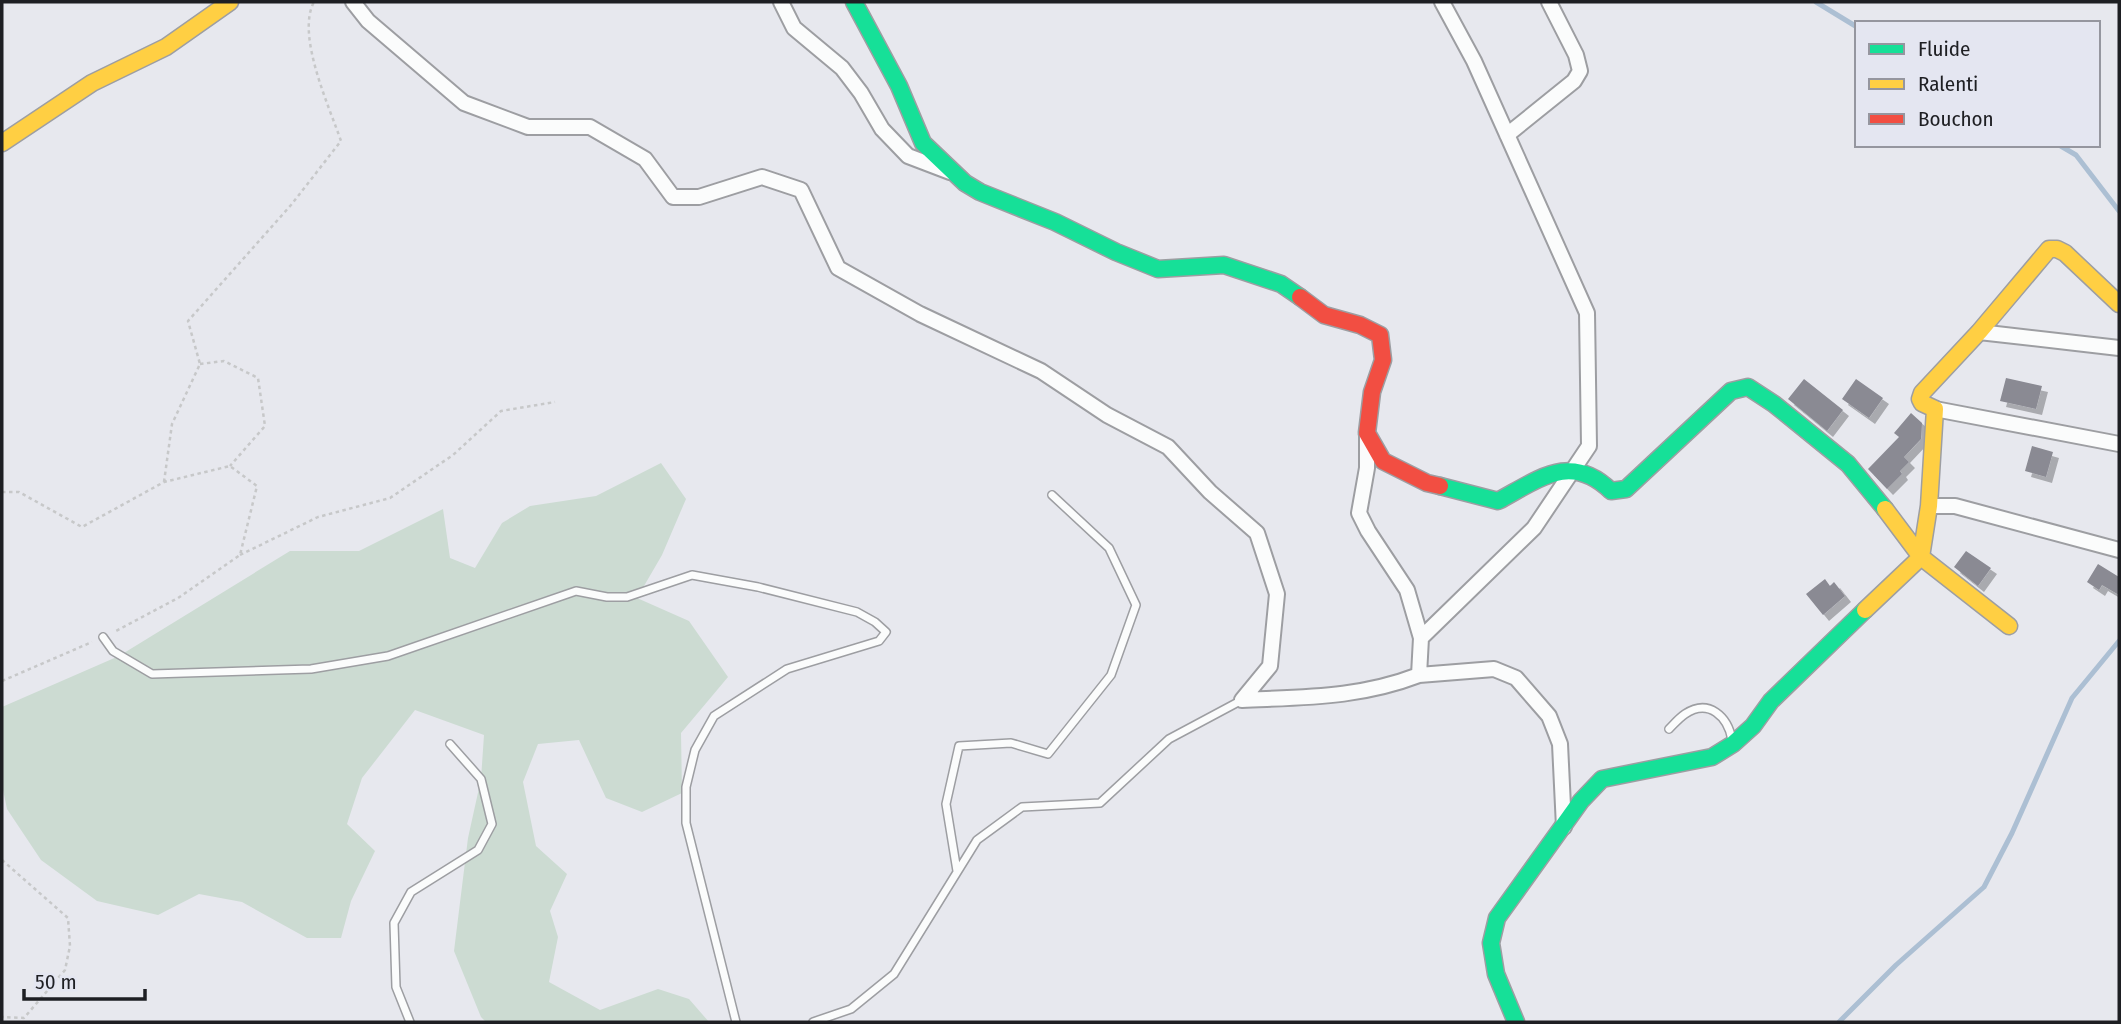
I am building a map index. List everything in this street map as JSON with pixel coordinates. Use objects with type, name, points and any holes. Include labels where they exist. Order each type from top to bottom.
[{"type":"street","points":[[2,143],[92,83],[166,47],[230,2]]},
{"type":"street","points":[[353,2],[368,21],[464,103],[528,127],[590,127],[645,159],[673,197],[699,197],[762,177],[801,190],[838,268],[920,314],[1041,371],[1107,415],[1168,447],[1210,492],[1257,533],[1277,594],[1270,666],[1242,700]]},
{"type":"street","points":[[781,2],[794,28],[842,68],[861,93],[882,129],[908,156],[954,174]]},
{"type":"street","points":[[854,2],[900,86],[923,143],[954,174],[980,192],[1055,222],[1158,269],[1224,265],[1281,284],[1324,316],[1360,325],[1380,335],[1383,360],[1372,392],[1367,433],[1367,468],[1359,513],[1407,590],[1421,638],[1419,675]]},
{"type":"street","points":[[1421,638],[1534,528],[1589,446],[1587,313],[1474,61],[1442,2]]},
{"type":"street","points":[[1507,135],[1574,81],[1580,71],[1576,55],[1549,2]]},
{"type":"street","points":[[2119,304],[2065,253],[2049,249],[1920,399],[1922,403],[1935,409],[2119,444]]},
{"type":"street","points":[[1979,332],[2119,348]]},
{"type":"street","points":[[1367,433],[1383,461],[1427,483],[1498,501],[1536,482],[1573,470],[1597,478],[1611,491],[1626,489],[1731,391],[1748,387],[1774,404],[1848,464],[1921,557],[2009,626]]},
{"type":"street","points":[[1516,1022],[1496,974],[1491,943],[1497,918],[1581,801],[1602,779],[1712,757],[1733,744],[1752,726],[1771,701],[1921,557],[1929,506],[1935,409]]},
{"type":"street","points":[[1929,506],[1955,506],[2119,550]]},
{"type":"street","points":[[1242,700],[1348,695],[1399,683],[1419,675],[1494,669],[1516,678],[1549,716],[1560,744],[1564,827]]},
{"type":"lane","points":[[957,872],[946,804],[959,746],[1012,743],[1048,754],[1111,675],[1136,606],[1109,548],[1052,495]]},
{"type":"lane","points":[[103,637],[113,651],[152,674],[311,669],[388,656],[576,591],[607,597],[627,597],[692,575],[758,587],[857,612],[875,622],[886,632],[879,642],[788,668],[714,716],[695,750],[685,787],[686,822],[736,1022]]},
{"type":"lane","points":[[813,1022],[851,1009],[894,974],[977,841],[1022,807],[1100,803],[1169,739],[1242,700]]},
{"type":"lane","points":[[1669,729],[1686,713],[1703,708],[1721,714],[1730,727],[1733,744]]},
{"type":"lane","points":[[410,1022],[396,987],[394,923],[411,892],[478,850],[492,824],[481,779],[450,744]]},
{"type":"path","points":[[164,482],[172,424],[200,364],[188,320],[291,205],[341,141],[314,66],[308,13],[314,2]]},
{"type":"path","points":[[2,492],[19,492],[82,527],[164,482],[229,466],[265,426],[258,378],[224,360],[200,364]]},
{"type":"path","points":[[2,681],[103,637],[178,598],[240,555],[318,517],[390,498],[453,455],[501,411],[555,402]]},
{"type":"path","points":[[229,466],[257,486],[240,555]]},
{"type":"path","points":[[2,860],[68,918],[70,946],[65,970],[24,1018],[2,1017]]},
{"type":"shaded area","points":[[661,463],[686,499],[662,555],[637,598],[689,621],[728,677],[681,733],[682,793],[642,812],[606,798],[579,740],[538,744],[523,782],[536,846],[567,874],[550,911],[558,937],[549,982],[600,1010],[658,989],[689,999],[709,1022],[486,1022],[481,1017],[454,951],[468,838],[481,779],[484,735],[415,710],[362,778],[347,824],[375,851],[351,901],[341,938],[307,938],[242,902],[199,894],[158,915],[97,901],[41,860],[7,809],[2,785],[2,707],[119,656],[290,551],[359,551],[443,509],[450,558],[475,568],[502,523],[530,506],[596,496]]},
{"type":"building","points":[[2006,378],[2042,386],[2036,409],[2000,401]]},
{"type":"building","points":[[1804,379],[1843,410],[1827,431],[1788,399]]},
{"type":"building","points":[[1856,379],[1883,398],[1869,418],[1842,399]]},
{"type":"building","points":[[1911,413],[1922,423],[1921,439],[1904,457],[1909,462],[1900,471],[1902,474],[1887,489],[1868,469],[1899,437],[1894,433]]},
{"type":"building","points":[[2032,446],[2053,452],[2046,477],[2025,471]]},
{"type":"building","points":[[1966,551],[1991,568],[1978,586],[1954,567]]},
{"type":"building","points":[[2098,564],[2119,577],[2119,595],[2102,585],[2099,590],[2087,582]]},
{"type":"building","points":[[1825,579],[1830,586],[1834,582],[1845,596],[1823,615],[1806,594]]},
{"type":"waterway","points":[[1816,2],[1855,26]]},
{"type":"waterway","points":[[2062,147],[2076,155],[2119,211]]},
{"type":"waterway","points":[[1839,1022],[1896,965],[1984,887],[2012,833],[2072,698],[2119,641]]},
{"type":"traffic: fast","points":[[854,2],[899,86],[923,143],[965,183],[980,192],[1055,222],[1158,269],[1224,265],[1281,284],[1300,297]]},
{"type":"traffic: fast","points":[[1440,486],[1498,501],[1541,478],[1568,471],[1596,479],[1611,491],[1626,489],[1731,391],[1748,387],[1774,404],[1848,464],[1885,509]]},
{"type":"traffic: fast","points":[[1516,1022],[1496,974],[1491,943],[1497,918],[1581,801],[1602,779],[1712,757],[1733,744],[1753,726],[1771,701],[1865,610]]},
{"type":"traffic: slow","points":[[2,143],[92,83],[166,47],[230,2]]},
{"type":"traffic: slow","points":[[1865,610],[1921,557],[1929,506],[1935,409],[1922,403],[1922,393],[1979,332],[2049,249],[2065,253],[2119,304]]},
{"type":"traffic: slow","points":[[1885,509],[1921,557],[2009,626]]},
{"type":"traffic: jam","points":[[1300,297],[1324,315],[1360,325],[1380,335],[1383,360],[1372,392],[1367,433],[1383,461],[1427,483],[1440,486]]}]
